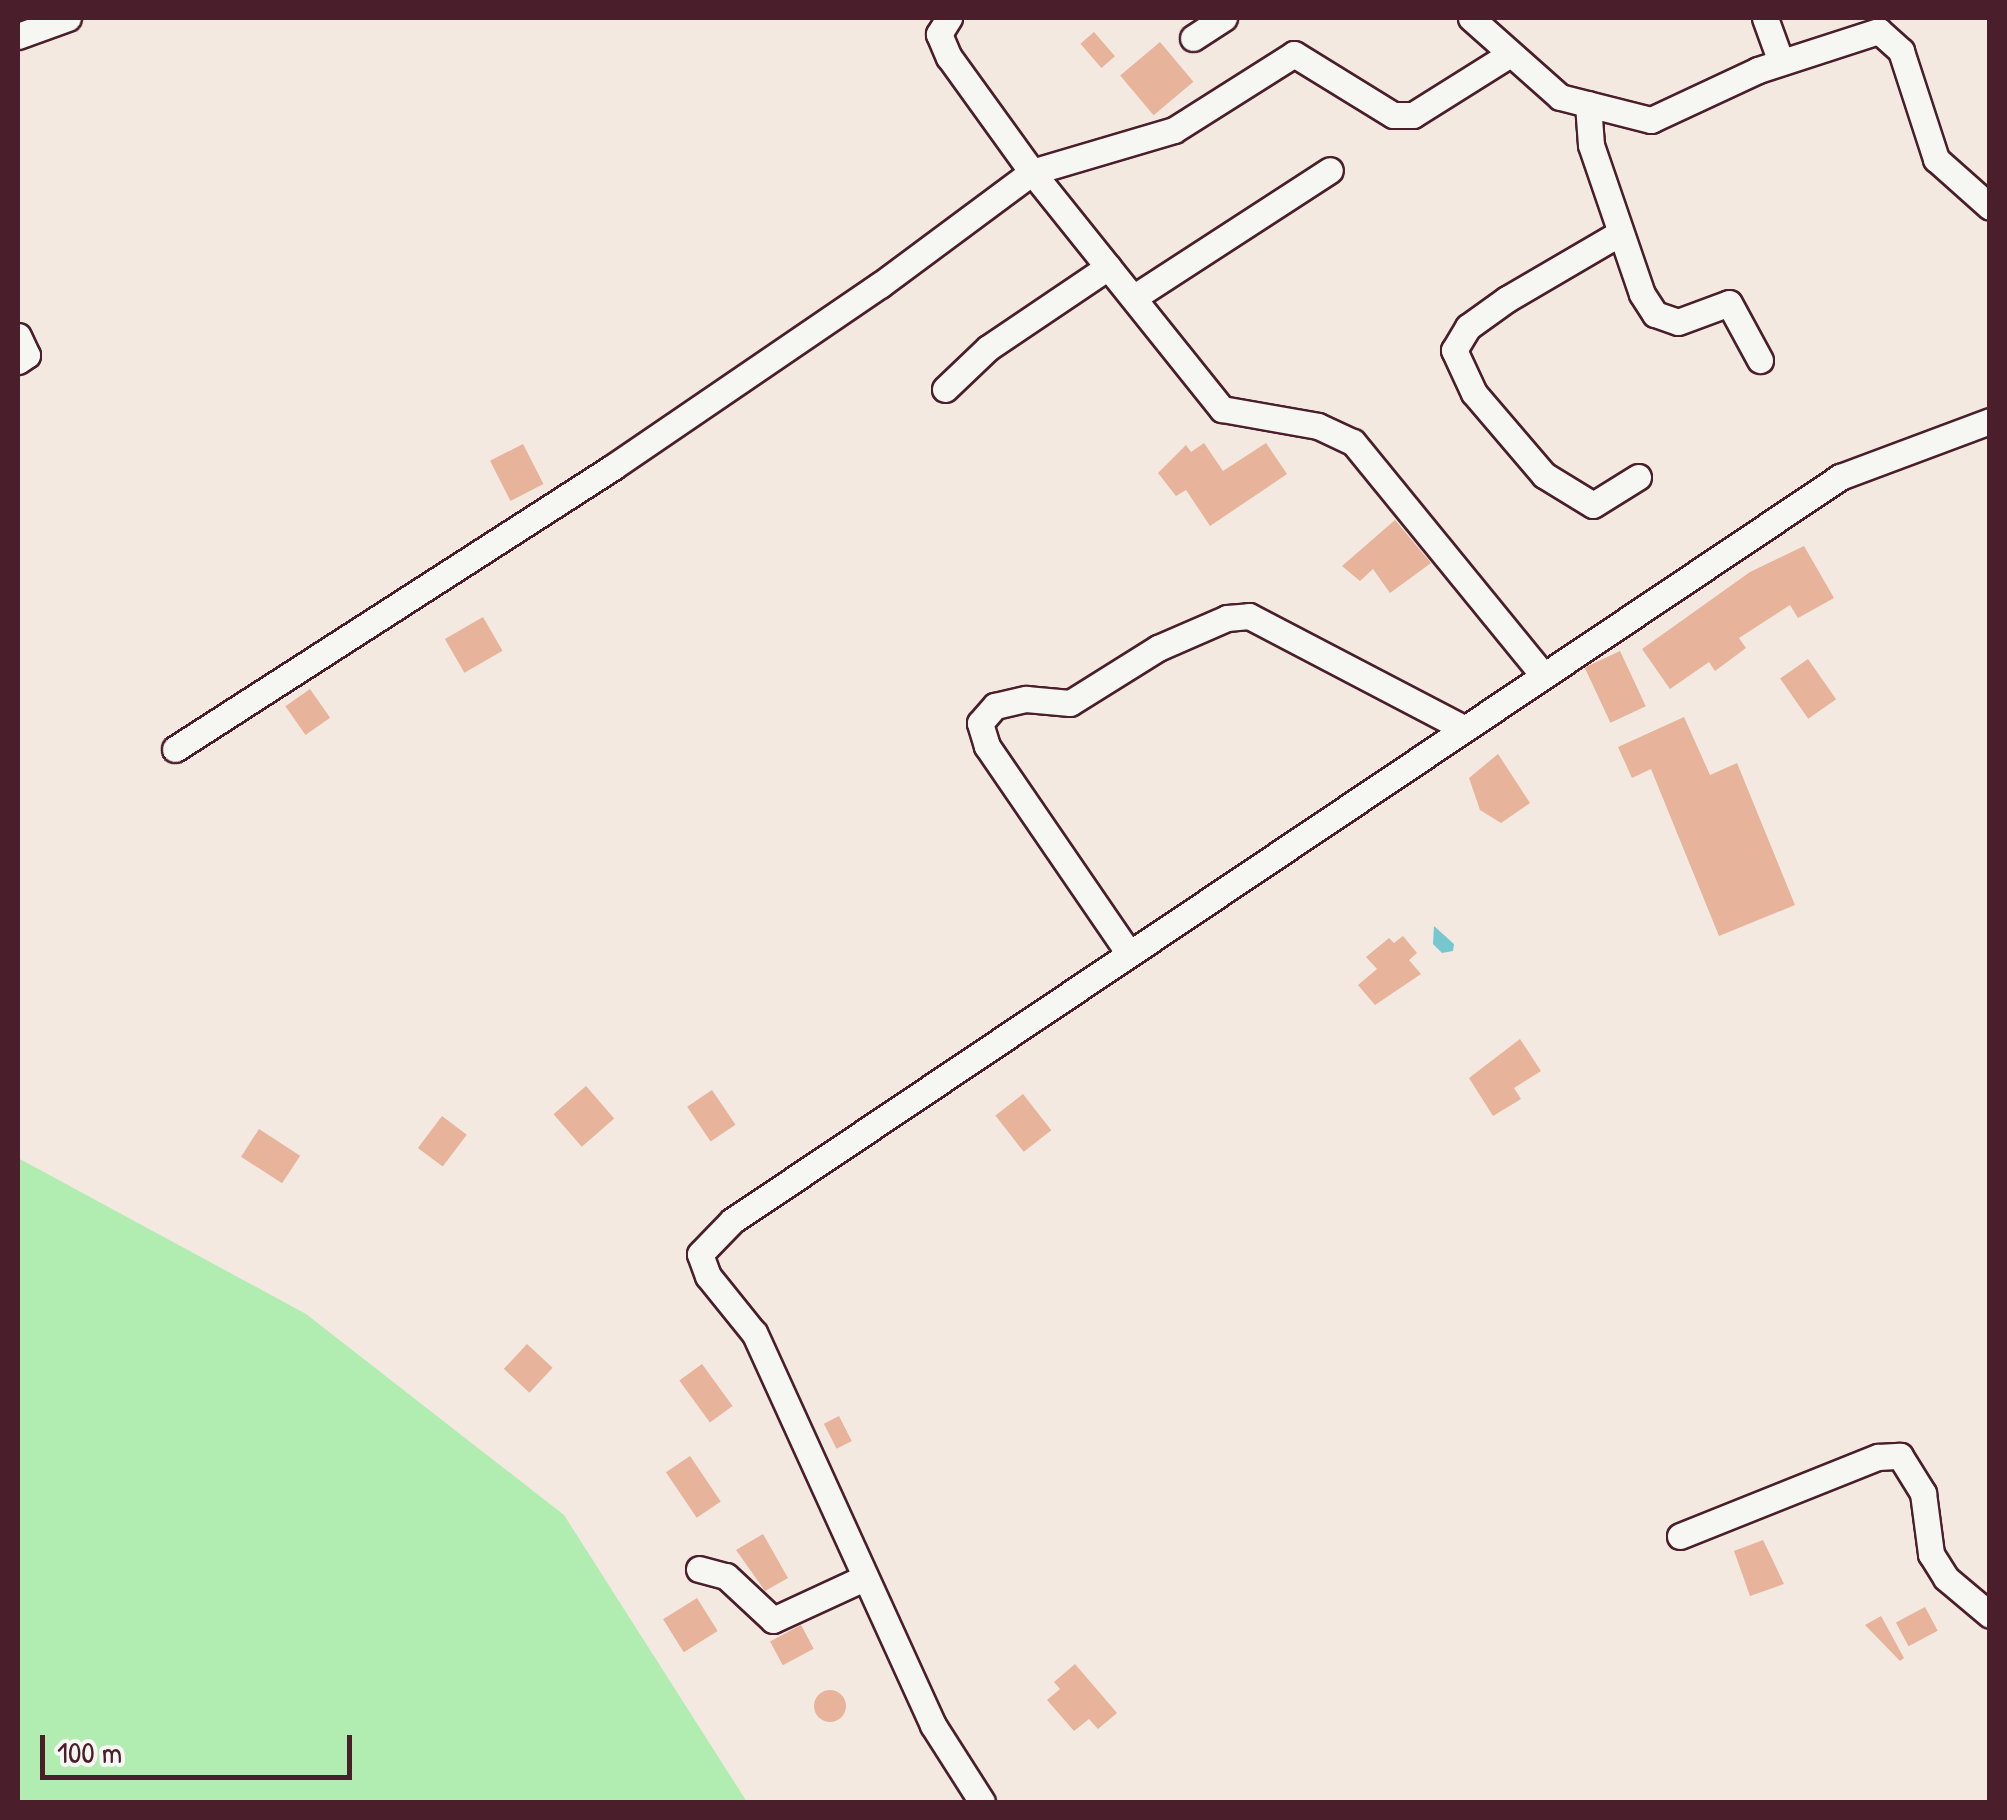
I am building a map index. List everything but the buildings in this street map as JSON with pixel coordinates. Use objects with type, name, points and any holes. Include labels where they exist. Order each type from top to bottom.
[{"type":"street","points":[[18,36],[68,18]]},
{"type":"street","points":[[949,18],[940,26],[944,46],[1032,172],[1136,296],[1222,409],[1318,426],[1353,442],[1542,674]]},
{"type":"street","points":[[1193,38],[1224,18]]},
{"type":"street","points":[[1471,18],[1508,56],[1560,97],[1651,120],[1782,62],[1879,31],[1901,51],[1936,159],[1990,207]]},
{"type":"street","points":[[1765,18],[1782,62]]},
{"type":"street","points":[[175,749],[612,468],[880,286],[1032,172],[1174,130],[1294,54],[1393,115],[1413,115],[1508,56]]},
{"type":"street","points":[[1588,104],[1591,144],[1620,233],[1655,314],[1678,322],[1729,303],[1760,360]]},
{"type":"street","points":[[1136,296],[1330,170]]},
{"type":"street","points":[[1620,233],[1468,326],[1454,350],[1474,393],[1544,475],[1593,504],[1638,478]]},
{"type":"street","points":[[945,389],[988,348],[1108,267]]},
{"type":"street","points":[[18,336],[27,356],[18,361]]},
{"type":"street","points":[[982,1802],[933,1725],[754,1333],[708,1276],[700,1254],[732,1221],[1542,674],[1713,568],[1840,476],[1990,421]]},
{"type":"street","points":[[1128,952],[981,736],[980,723],[995,706],[1026,699],[1070,703],[1158,648],[1227,618],[1249,616],[1463,728]]},
{"type":"street","points":[[1680,1536],[1878,1457],[1900,1456],[1923,1492],[1930,1554],[1946,1578],[1990,1615]]},
{"type":"street","points":[[700,1569],[726,1576],[754,1609],[773,1620],[864,1578]]},
{"type":"green space","points":[[18,1158],[306,1314],[564,1515],[747,1802],[18,1802]]},
{"type":"water","points":[[1434,926],[1454,944],[1453,951],[1442,953],[1433,944]]}]
